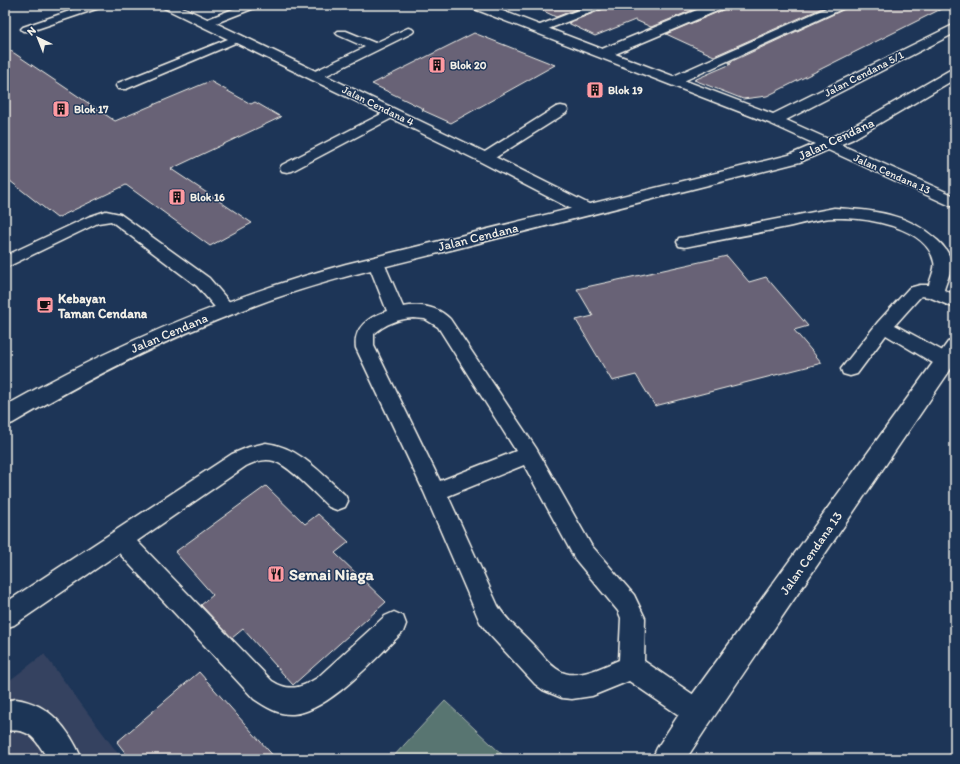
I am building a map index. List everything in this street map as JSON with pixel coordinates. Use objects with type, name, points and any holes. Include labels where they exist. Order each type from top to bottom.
[{"type":"street","name":"Jalan Cendana 4","points":[[168,5],[391,112],[587,210]]},
{"type":"street","name":"Jalan Cendana 13","points":[[479,5],[774,120],[955,203]]},
{"type":"street","points":[[602,54],[720,5]]},
{"type":"street","name":"Jalan Cendana 5/1","points":[[774,120],[955,28]]},
{"type":"street","name":"Jalan Cendana","points":[[5,417],[51,390],[126,351],[188,323],[226,309],[325,276],[794,159],[828,145],[895,109],[955,73]]},
{"type":"street","name":"Jalan Cendana 13","points":[[668,759],[698,713],[950,354]]},
{"type":"street","points":[[5,716],[14,713],[30,716],[43,726],[66,759]]},
{"type":"lane","points":[[27,29],[98,5]]},
{"type":"lane","points":[[207,23],[253,5]]},
{"type":"lane","points":[[539,29],[601,5]]},
{"type":"lane","points":[[673,81],[842,5]]},
{"type":"lane","points":[[315,76],[408,32]]},
{"type":"lane","points":[[342,33],[375,47]]},
{"type":"lane","points":[[122,86],[238,38]]},
{"type":"lane","points":[[485,158],[561,110]]},
{"type":"lane","points":[[287,168],[391,112]]},
{"type":"lane","points":[[685,242],[834,213],[871,215],[886,218],[912,228],[923,235],[937,248],[943,263],[935,293]]},
{"type":"lane","points":[[5,263],[93,220],[106,216],[115,217],[203,282],[226,309]]},
{"type":"lane","points":[[376,263],[397,315]]},
{"type":"lane","points":[[850,369],[884,326],[915,292],[919,290],[926,290],[955,302]]},
{"type":"lane","points":[[415,311],[427,312],[437,316],[444,323],[529,454],[583,552],[626,602],[632,618],[631,667],[580,687],[565,686],[552,681],[542,672],[492,620],[435,492],[365,348],[364,339],[367,331],[374,324],[397,315],[415,311]]},
{"type":"lane","points":[[884,326],[950,354]]},
{"type":"lane","points":[[5,617],[120,539],[239,460],[252,453],[266,451],[279,453],[337,501]]},
{"type":"lane","points":[[435,492],[529,454]]},
{"type":"lane","points":[[120,539],[263,690],[276,699],[293,701],[310,697],[326,687],[394,624]]},
{"type":"lane","points":[[631,667],[698,713]]},
{"type":"shaded area","points":[[44,654],[122,759],[5,759],[5,684]]},
{"type":"green space","points":[[445,701],[507,759],[391,759]]},
{"type":"building","points":[[531,5],[587,5],[556,17]]},
{"type":"building","points":[[607,5],[705,5],[651,27],[635,20],[595,36],[568,23],[606,8]]},
{"type":"building","points":[[727,5],[829,5],[714,56],[666,34],[725,9]]},
{"type":"building","points":[[848,5],[947,6],[767,96],[743,99],[694,80],[731,64],[728,63],[847,8]]},
{"type":"building","points":[[474,33],[555,65],[451,123],[372,84]]},
{"type":"building","points":[[5,47],[115,121],[210,81],[251,104],[255,102],[281,117],[171,169],[252,223],[210,246],[126,185],[57,218],[5,177]]},
{"type":"building","points":[[727,256],[749,282],[766,277],[808,326],[794,330],[822,363],[655,406],[636,375],[612,381],[576,320],[593,316],[577,289]]},
{"type":"building","name":"Semai Niaga","points":[[266,486],[305,524],[318,514],[349,542],[335,553],[386,602],[293,685],[243,629],[232,638],[201,605],[213,595],[175,552]]},
{"type":"building","points":[[199,672],[276,759],[130,759],[117,742]]},
{"type":"place","name":"Blok 20","points":[[437,65]]},
{"type":"place","name":"Blok 19","points":[[595,90]]},
{"type":"place","name":"Blok 17","points":[[61,109]]},
{"type":"place","name":"Blok 16","points":[[177,197]]},
{"type":"place","name":"Kebayan Taman Cendana","points":[[45,305]]},
{"type":"place","name":"Semai Niaga","points":[[276,574]]}]
